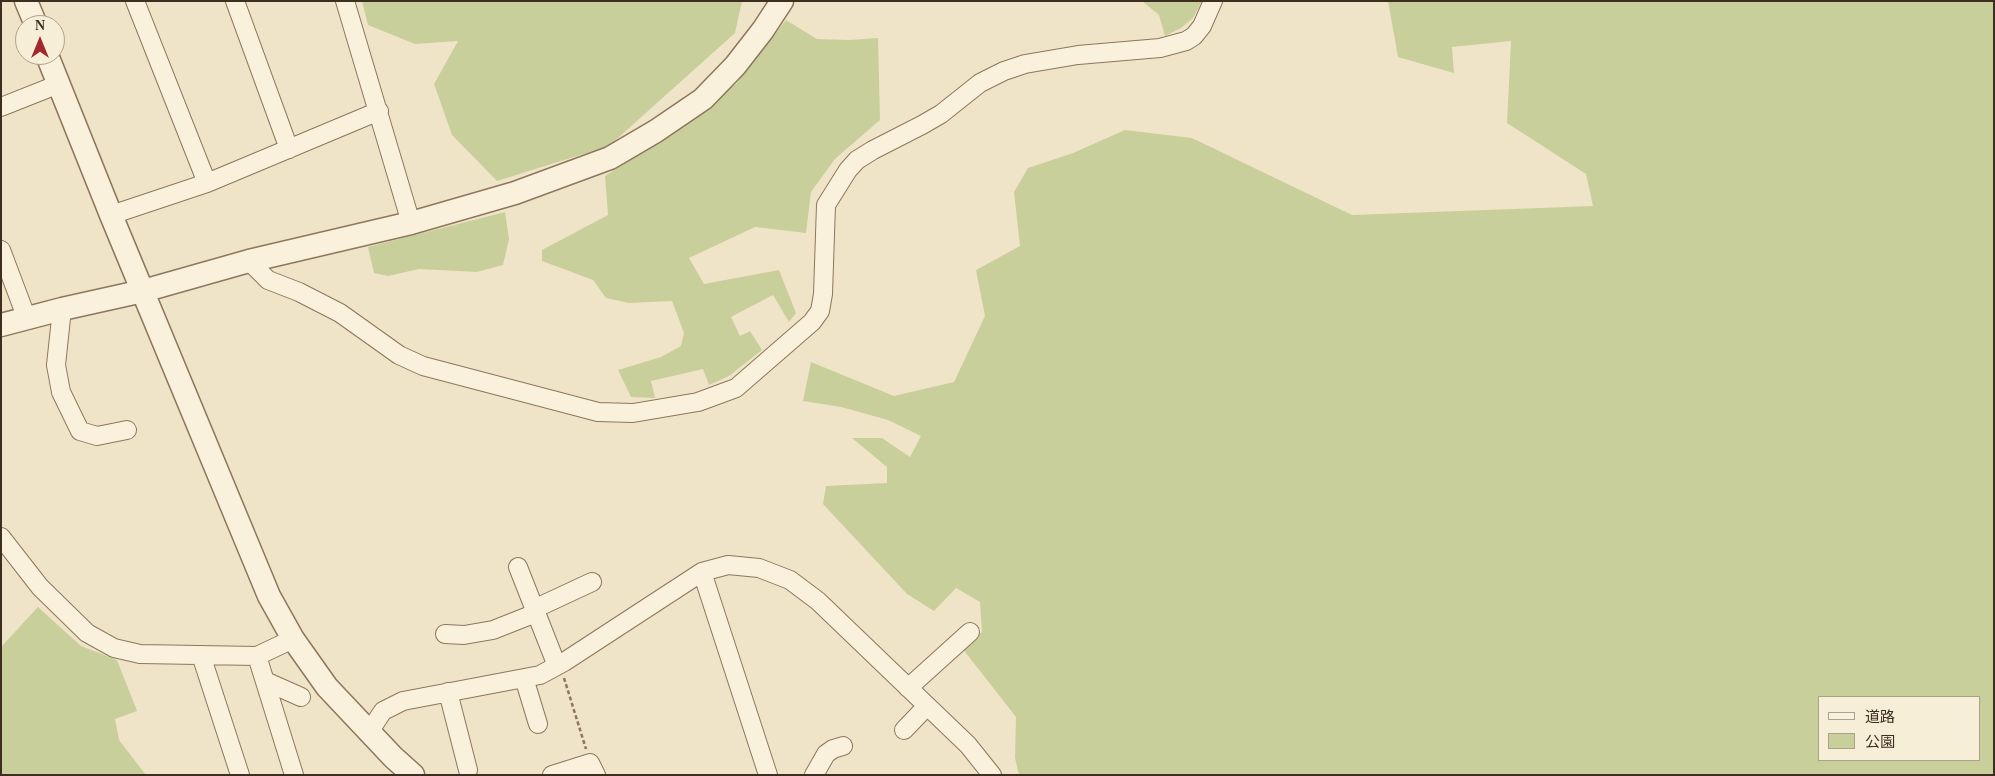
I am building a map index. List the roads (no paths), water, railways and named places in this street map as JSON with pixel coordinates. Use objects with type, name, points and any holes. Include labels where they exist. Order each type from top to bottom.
[{"type":"street","points":[[26,1],[32,15]]},
{"type":"street","points":[[135,1],[206,183]]},
{"type":"street","points":[[235,1],[289,149]]},
{"type":"street","points":[[345,1],[411,223]]},
{"type":"street","points":[[1,325],[144,291],[249,261],[411,223],[562,177],[610,158],[656,131],[703,98],[736,66],[782,1]]},
{"type":"street","points":[[249,261],[268,280],[299,292],[340,314],[398,355],[422,366],[598,412],[633,413],[698,402],[736,388],[812,322],[820,311],[823,294],[826,205],[848,170],[857,160],[941,114],[980,82],[1004,71],[1025,64],[1078,55],[1160,48],[1186,41],[1194,36],[1202,26],[1213,1]]},
{"type":"street","points":[[51,65],[111,215],[269,596],[292,639],[327,687],[413,775]]},
{"type":"street","points":[[1,107],[59,84]]},
{"type":"street","points":[[111,215],[206,183],[379,111]]},
{"type":"street","points":[[1,250],[27,318]]},
{"type":"street","points":[[62,309],[56,365],[61,392],[80,430],[97,436],[127,430]]},
{"type":"street","points":[[1,537],[40,587],[87,633],[114,648],[140,654],[257,656],[292,639]]},
{"type":"street","points":[[369,732],[383,710],[403,701],[540,675],[559,665],[702,572],[728,565],[759,568],[790,580],[818,602],[968,746],[992,775]]},
{"type":"street","points":[[518,567],[559,665]]},
{"type":"street","points":[[702,572],[768,775]]},
{"type":"street","points":[[445,634],[464,635],[493,630],[592,582]]},
{"type":"street","points":[[908,688],[970,632]]},
{"type":"street","points":[[201,655],[240,775]]},
{"type":"street","points":[[257,656],[294,775]]},
{"type":"street","points":[[524,678],[538,724]]},
{"type":"street","points":[[265,681],[301,697]]},
{"type":"street","points":[[448,692],[468,770]]},
{"type":"street","points":[[904,730],[927,706]]},
{"type":"street","points":[[814,775],[826,754],[833,749],[843,746]]},
{"type":"street","points":[[552,775],[593,769]]}]
